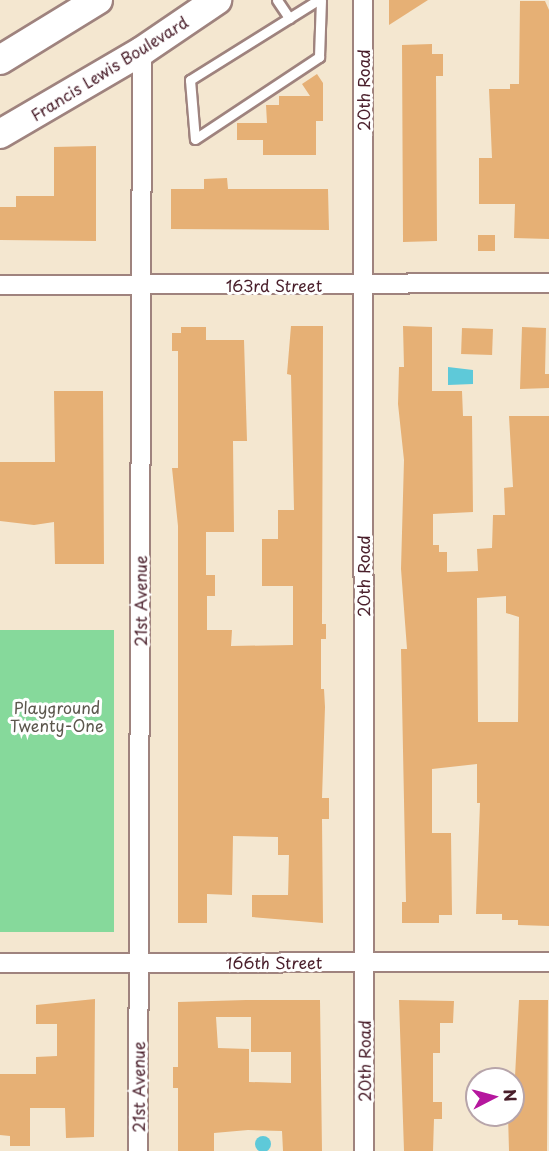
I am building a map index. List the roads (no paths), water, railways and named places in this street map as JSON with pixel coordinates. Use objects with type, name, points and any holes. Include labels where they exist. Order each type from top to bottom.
[{"type":"main road","points":[[0,60],[98,0]]},
{"type":"main road","name":"Francis Lewis Boulevard","points":[[0,134],[142,51],[217,0]]},
{"type":"street","name":"20th Road","points":[[363,0],[364,1151]]},
{"type":"street","name":"21st Avenue","points":[[138,1151],[142,51]]},
{"type":"street","name":"163rd Street","points":[[0,285],[549,283]]},
{"type":"street","name":"166th Street","points":[[0,963],[549,962]]},
{"type":"lane","points":[[277,0],[289,18]]},
{"type":"lane","points":[[320,0],[319,57],[195,139],[190,80],[320,0]]},
{"type":"water","points":[[448,367],[473,370],[473,384],[448,385]]},
{"type":"water","points":[[263,1136],[269,1138],[271,1144],[269,1150],[263,1152],[257,1150],[255,1144],[257,1138]]},
{"type":"park label","name":"Playground Twenty-One","points":[[57,716]]}]
